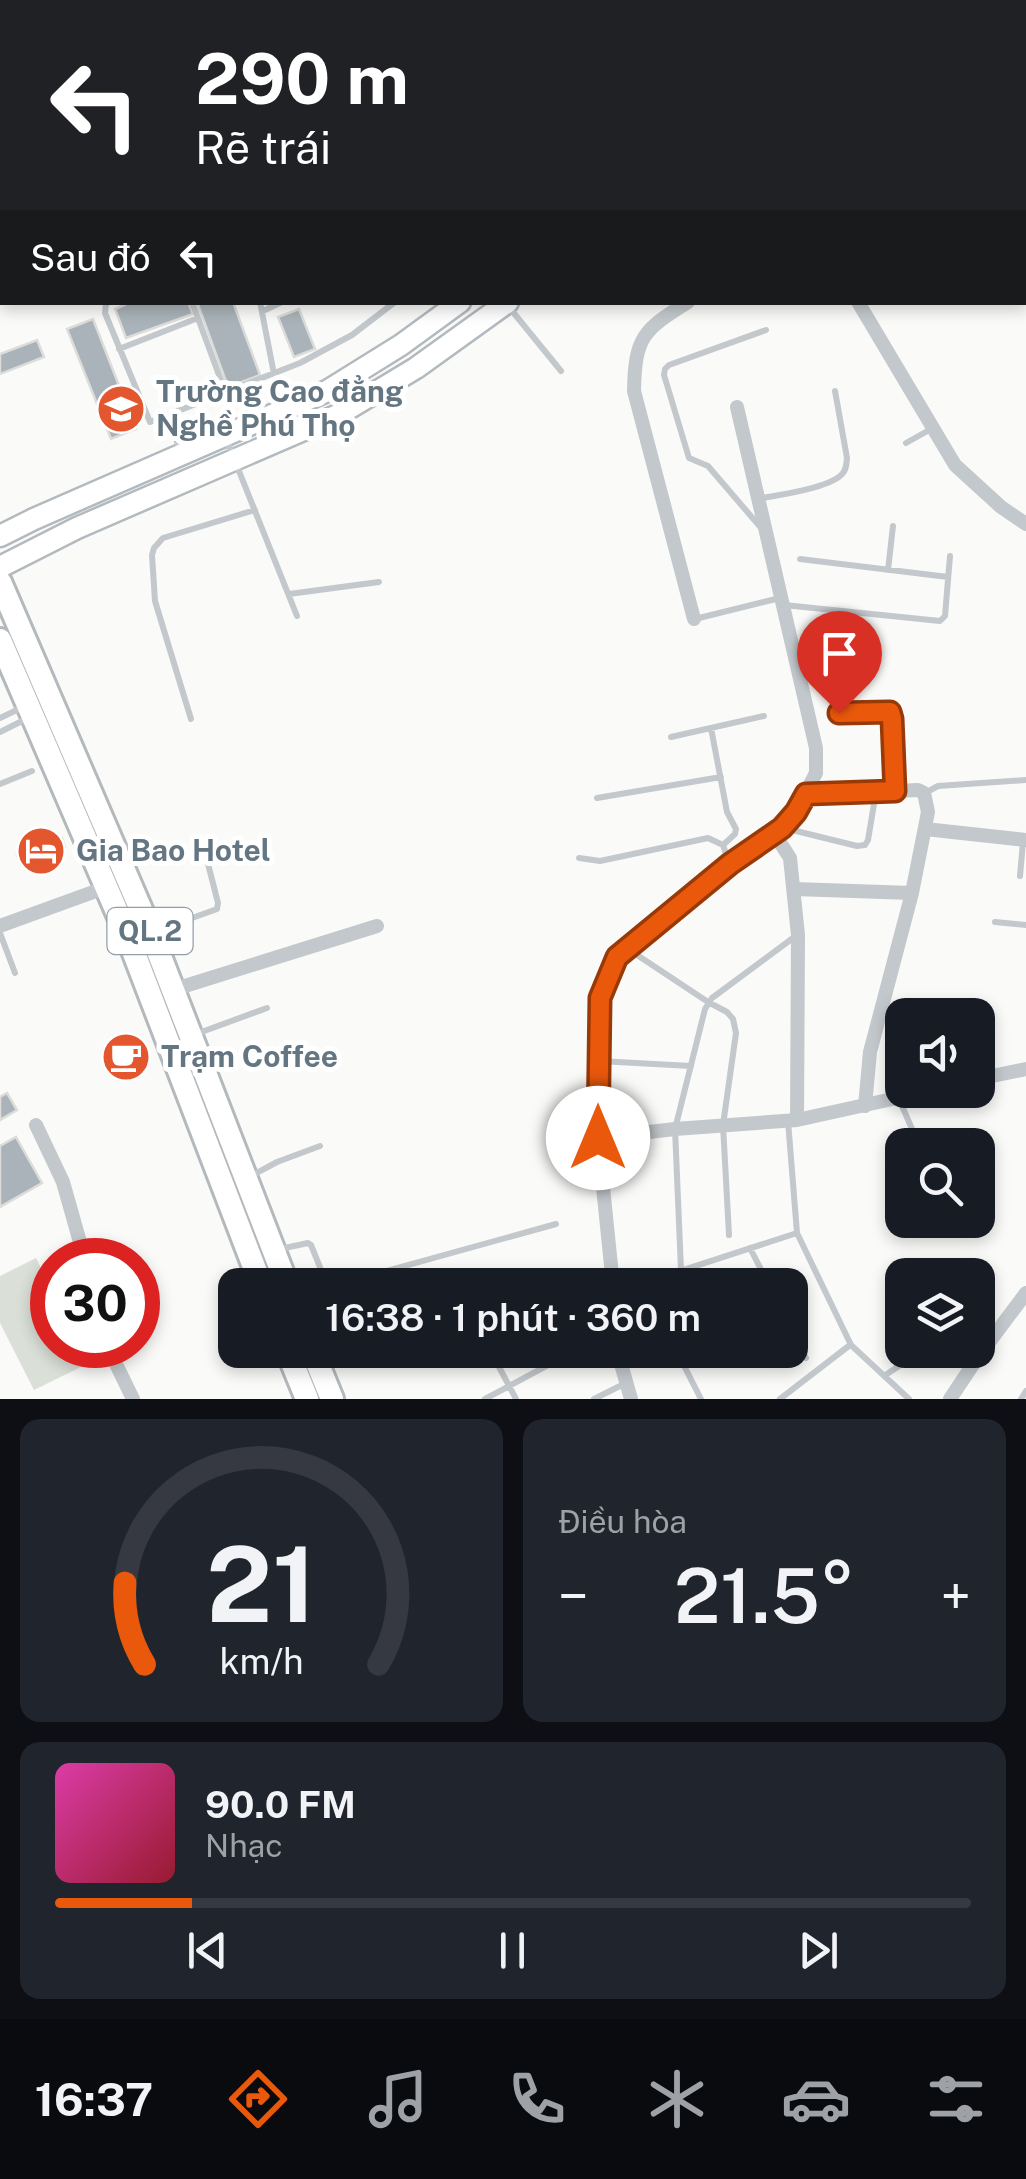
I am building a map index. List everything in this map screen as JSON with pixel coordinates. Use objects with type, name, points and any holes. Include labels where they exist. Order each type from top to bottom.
[{"type":"highway","name":"QL.2","points":[[0,582],[117,849],[280,1268]]},
{"type":"highway","name":"QL.2","points":[[0,640],[107,887],[254,1268]]},
{"type":"highway","points":[[295,1368],[307,1399]]},
{"type":"highway","points":[[319,1368],[332,1399]]},
{"type":"main road","points":[[0,536],[327,392],[456,305]]},
{"type":"main road","points":[[0,567],[77,528],[338,415],[416,368],[505,305]]},
{"type":"street","points":[[683,305],[662,319],[638,346],[634,392],[694,619]]},
{"type":"street","points":[[863,305],[955,464],[1001,507],[1026,524]]},
{"type":"street","points":[[611,1268],[598,1138],[600,998],[617,957],[730,864],[778,830],[796,812],[816,773],[816,748],[737,408]]},
{"type":"street","points":[[806,794],[918,790],[924,793],[928,812],[912,893],[870,1052],[865,1106]]},
{"type":"street","points":[[925,829],[1025,840]]},
{"type":"street","points":[[778,830],[790,858],[798,934],[792,1120]]},
{"type":"street","points":[[0,929],[107,887]]},
{"type":"street","points":[[794,890],[912,893]]},
{"type":"street","points":[[172,990],[377,926]]},
{"type":"street","points":[[995,1076],[1026,1069]]},
{"type":"street","points":[[598,1138],[792,1120],[885,1101]]},
{"type":"street","points":[[36,1125],[63,1182],[79,1238]]},
{"type":"street","points":[[950,1399],[1024,1298]]},
{"type":"street","points":[[118,1368],[133,1399]]},
{"type":"lane","points":[[106,305],[105,313],[150,422],[300,363],[352,335],[390,305]]},
{"type":"lane","points":[[193,305],[226,394]]},
{"type":"lane","points":[[510,305],[560,371]]},
{"type":"lane","points":[[262,307],[274,374]]},
{"type":"lane","points":[[119,348],[198,318]]},
{"type":"lane","points":[[766,330],[669,365],[664,375],[690,458],[708,466],[766,533]]},
{"type":"lane","points":[[758,499],[829,483],[846,469],[835,392]]},
{"type":"lane","points":[[166,416],[182,454]]},
{"type":"lane","points":[[906,444],[932,429]]},
{"type":"lane","points":[[225,436],[297,616]]},
{"type":"lane","points":[[191,719],[155,601],[154,548],[163,538],[256,510]]},
{"type":"lane","points":[[888,570],[892,526]]},
{"type":"lane","points":[[694,619],[782,601],[940,621],[945,616],[950,556]]},
{"type":"lane","points":[[800,559],[948,577]]},
{"type":"lane","points":[[290,594],[379,582]]},
{"type":"lane","points":[[0,718],[31,710]]},
{"type":"lane","points":[[0,732],[31,710]]},
{"type":"lane","points":[[839,713],[890,712],[895,791]]},
{"type":"lane","points":[[671,737],[764,716]]},
{"type":"lane","points":[[711,728],[727,812],[736,829],[724,846]]},
{"type":"lane","points":[[0,784],[32,771]]},
{"type":"lane","points":[[597,798],[720,777]]},
{"type":"lane","points":[[924,793],[938,786],[1026,780]]},
{"type":"lane","points":[[778,830],[864,845],[876,791]]},
{"type":"lane","points":[[579,858],[600,861],[708,838],[724,846],[730,864]]},
{"type":"lane","points":[[1020,876],[1025,840]]},
{"type":"lane","points":[[151,933],[216,909],[218,903],[204,852]]},
{"type":"lane","points":[[994,922],[1026,925]]},
{"type":"lane","points":[[0,929],[14,972]]},
{"type":"lane","points":[[681,1268],[675,1129],[708,1002],[798,934]]},
{"type":"lane","points":[[627,948],[733,1019],[736,1033],[722,1125],[729,1235]]},
{"type":"lane","points":[[190,1036],[266,1008]]},
{"type":"lane","points":[[598,1061],[691,1066]]},
{"type":"lane","points":[[792,1120],[797,1233],[850,1345],[909,1399]]},
{"type":"lane","points":[[246,1180],[276,1162],[320,1146]]},
{"type":"lane","points":[[274,1251],[308,1242],[326,1282],[336,1285],[556,1224]]},
{"type":"lane","points":[[687,1268],[797,1233]]},
{"type":"lane","points":[[750,1248],[760,1268]]},
{"type":"lane","points":[[780,1399],[850,1345]]},
{"type":"lane","points":[[500,1368],[516,1399]]},
{"type":"lane","points":[[486,1399],[542,1368]]},
{"type":"lane","points":[[685,1368],[701,1399]]},
{"type":"lane","points":[[884,1376],[896,1368]]},
{"type":"lane","points":[[1021,1399],[1026,1390]]},
{"type":"lane","points":[[594,1399],[628,1392]]},
{"type":"shaded area","points":[[30,1261],[30,1368],[79,1368],[34,1390],[0,1323],[0,1276]]},
{"type":"building","points":[[124,305],[189,305],[193,314],[126,338],[115,309]]},
{"type":"building","points":[[198,305],[234,305],[260,375],[228,387]]},
{"type":"building","points":[[299,309],[315,349],[294,357],[278,317]]},
{"type":"building","points":[[93,319],[136,429],[111,439],[67,329]]},
{"type":"building","points":[[37,340],[44,357],[0,374],[0,354]]},
{"type":"building","name":"Gia Bao Hotel","points":[[62,838],[65,847],[21,864],[17,855]]},
{"type":"building","name":"Trạm Coffee","points":[[139,1044],[145,1059],[113,1070],[108,1056]]},
{"type":"building","points":[[7,1093],[17,1110],[0,1120],[0,1097]]},
{"type":"building","points":[[16,1137],[42,1183],[0,1207],[0,1146]]},
{"type":"place","name":"Trường Cao đẳng Nghề Phú Thọ","points":[[121,409]]},
{"type":"place","name":"Gia Bao Hotel","points":[[41,851]]},
{"type":"place","name":"Trạm Coffee","points":[[126,1057]]},
{"type":"route","points":[[598,1138],[600,998],[617,957],[730,864],[782,828],[806,794],[895,791],[890,712],[839,713]]}]
